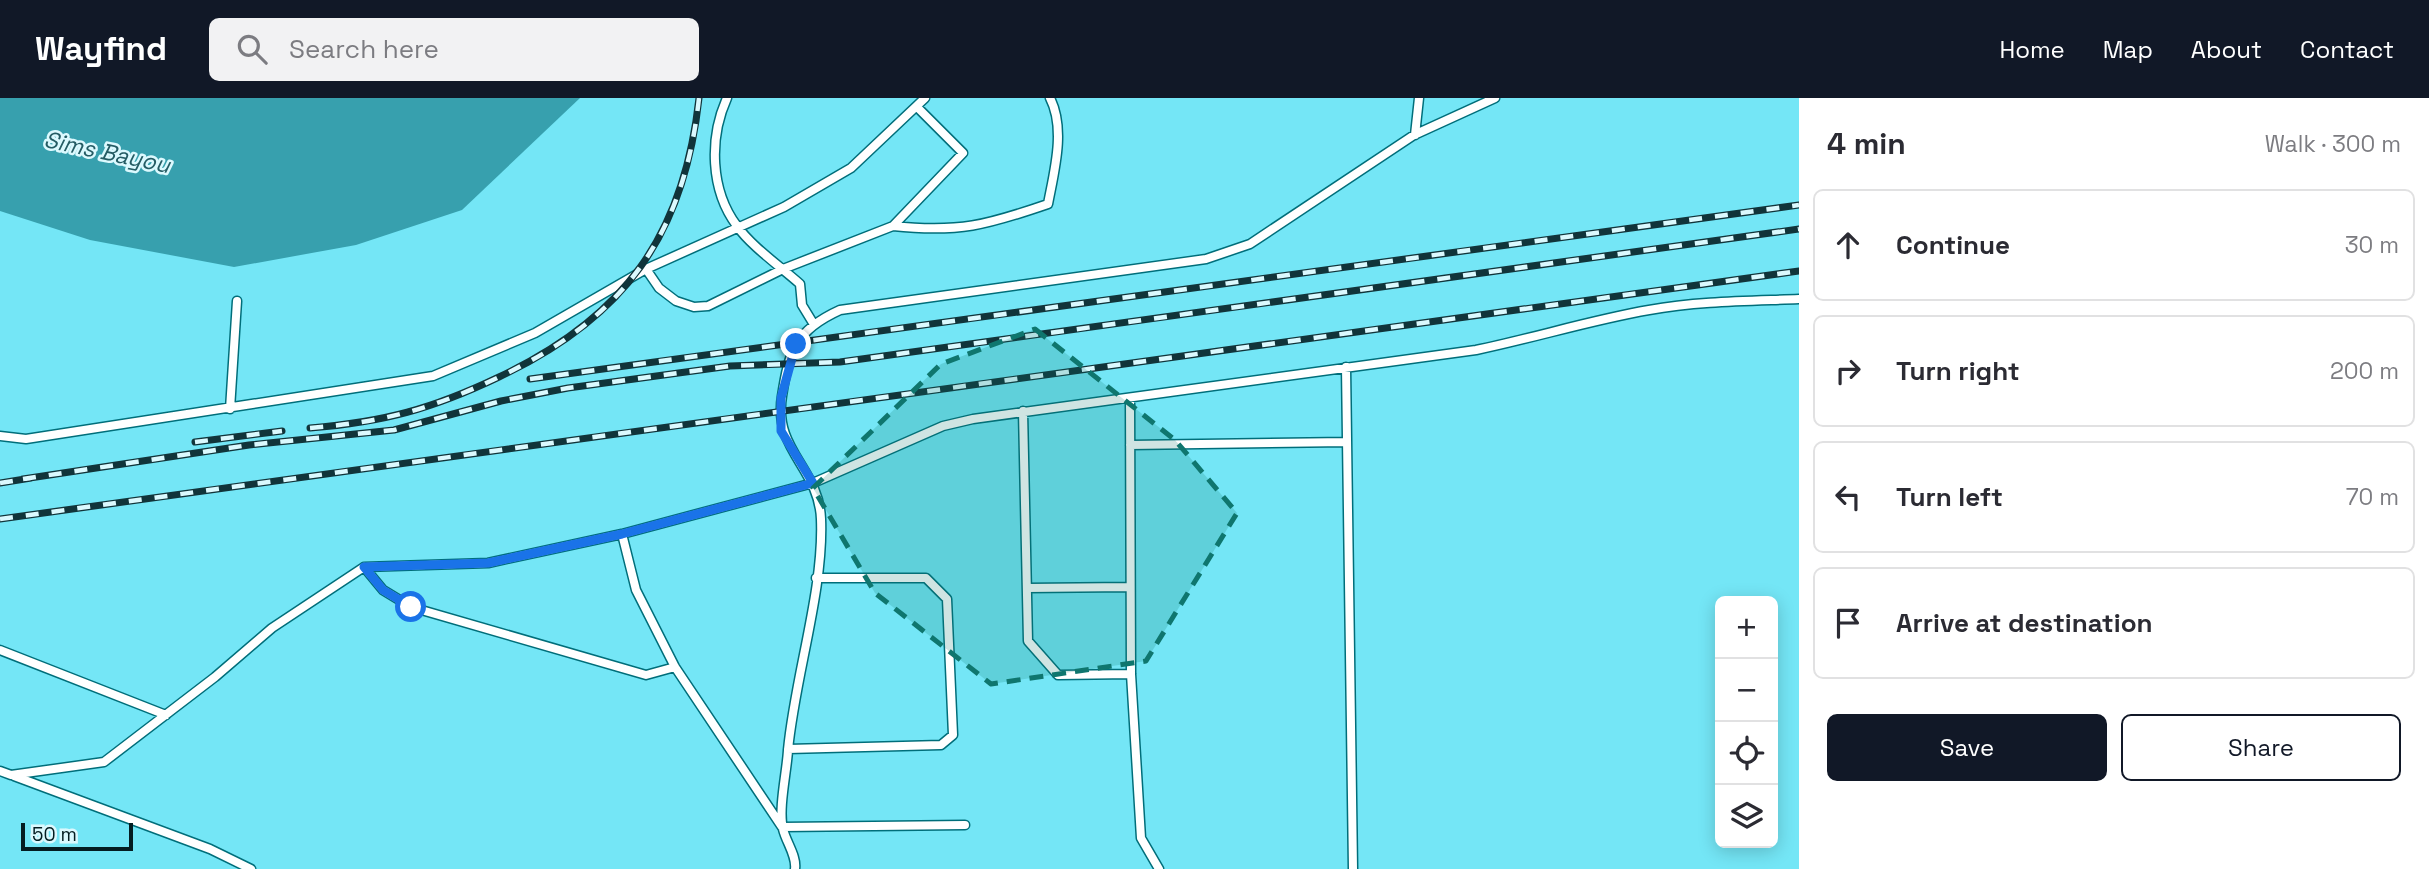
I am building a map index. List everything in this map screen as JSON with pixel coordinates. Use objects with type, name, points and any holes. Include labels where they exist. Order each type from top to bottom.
[{"type":"lane","points":[[727,98],[714,168],[717,183],[737,226],[800,284],[802,305],[813,323]]},
{"type":"lane","points":[[0,436],[26,439],[433,376],[535,332],[646,269],[784,207],[851,168],[918,108],[925,98]]},
{"type":"lane","points":[[893,226],[940,231],[978,226],[1048,204],[1058,152],[1055,107],[1050,98]]},
{"type":"lane","points":[[1415,135],[1419,98]]},
{"type":"lane","points":[[782,827],[788,749],[816,578],[822,518],[813,483],[781,431],[781,398],[796,344],[813,323],[840,310],[1206,258],[1251,244],[1415,135],[1495,98]]},
{"type":"lane","points":[[646,269],[659,288],[676,301],[694,307],[708,306],[783,269],[893,226],[963,153],[918,108]]},
{"type":"lane","points":[[11,775],[104,762],[272,628],[364,567],[488,563],[622,534],[813,483],[943,426],[1023,411],[1130,399],[1527,340],[1649,310],[1692,303],[1799,299]]},
{"type":"lane","points":[[230,409],[237,301]]},
{"type":"lane","points":[[1346,367],[1353,869]]},
{"type":"lane","points":[[1130,399],[1130,674],[1141,838],[1160,869]]},
{"type":"lane","points":[[1023,411],[1028,641],[1058,675],[1130,674]]},
{"type":"lane","points":[[1130,445],[1347,442]]},
{"type":"lane","points":[[622,534],[636,590],[676,667],[782,827],[795,869]]},
{"type":"lane","points":[[364,567],[383,590],[411,607],[646,675],[676,667]]},
{"type":"lane","points":[[788,749],[941,745],[953,735],[947,599],[926,578],[816,578]]},
{"type":"lane","points":[[1027,589],[1130,587]]},
{"type":"lane","points":[[0,650],[166,715]]},
{"type":"lane","points":[[0,771],[210,849],[251,869]]},
{"type":"lane","points":[[782,827],[965,825]]},
{"type":"highlighted area","points":[[1035,329],[1175,440],[1237,513],[1146,661],[991,684],[875,593],[813,488],[941,364]]},
{"type":"water","name":"Sims Bayou","points":[[0,98],[580,98],[462,210],[356,245],[234,267],[90,240],[0,211]]},
{"type":"railway","points":[[310,428],[385,418],[452,398],[543,354],[581,328],[613,299],[640,267],[662,231],[679,192],[691,147],[699,98]]},
{"type":"railway","points":[[530,379],[1799,205]]},
{"type":"railway","points":[[23,479],[249,445],[394,430],[501,401],[568,388],[730,366],[840,362],[1799,229]]},
{"type":"railway","points":[[0,519],[1799,271]]},
{"type":"railway","points":[[195,442],[282,431]]},
{"type":"railway","points":[[0,483],[31,478]]},
{"type":"route","points":[[411,607],[383,590],[364,567],[488,563],[622,534],[813,483],[781,431],[781,398],[796,344]]}]
